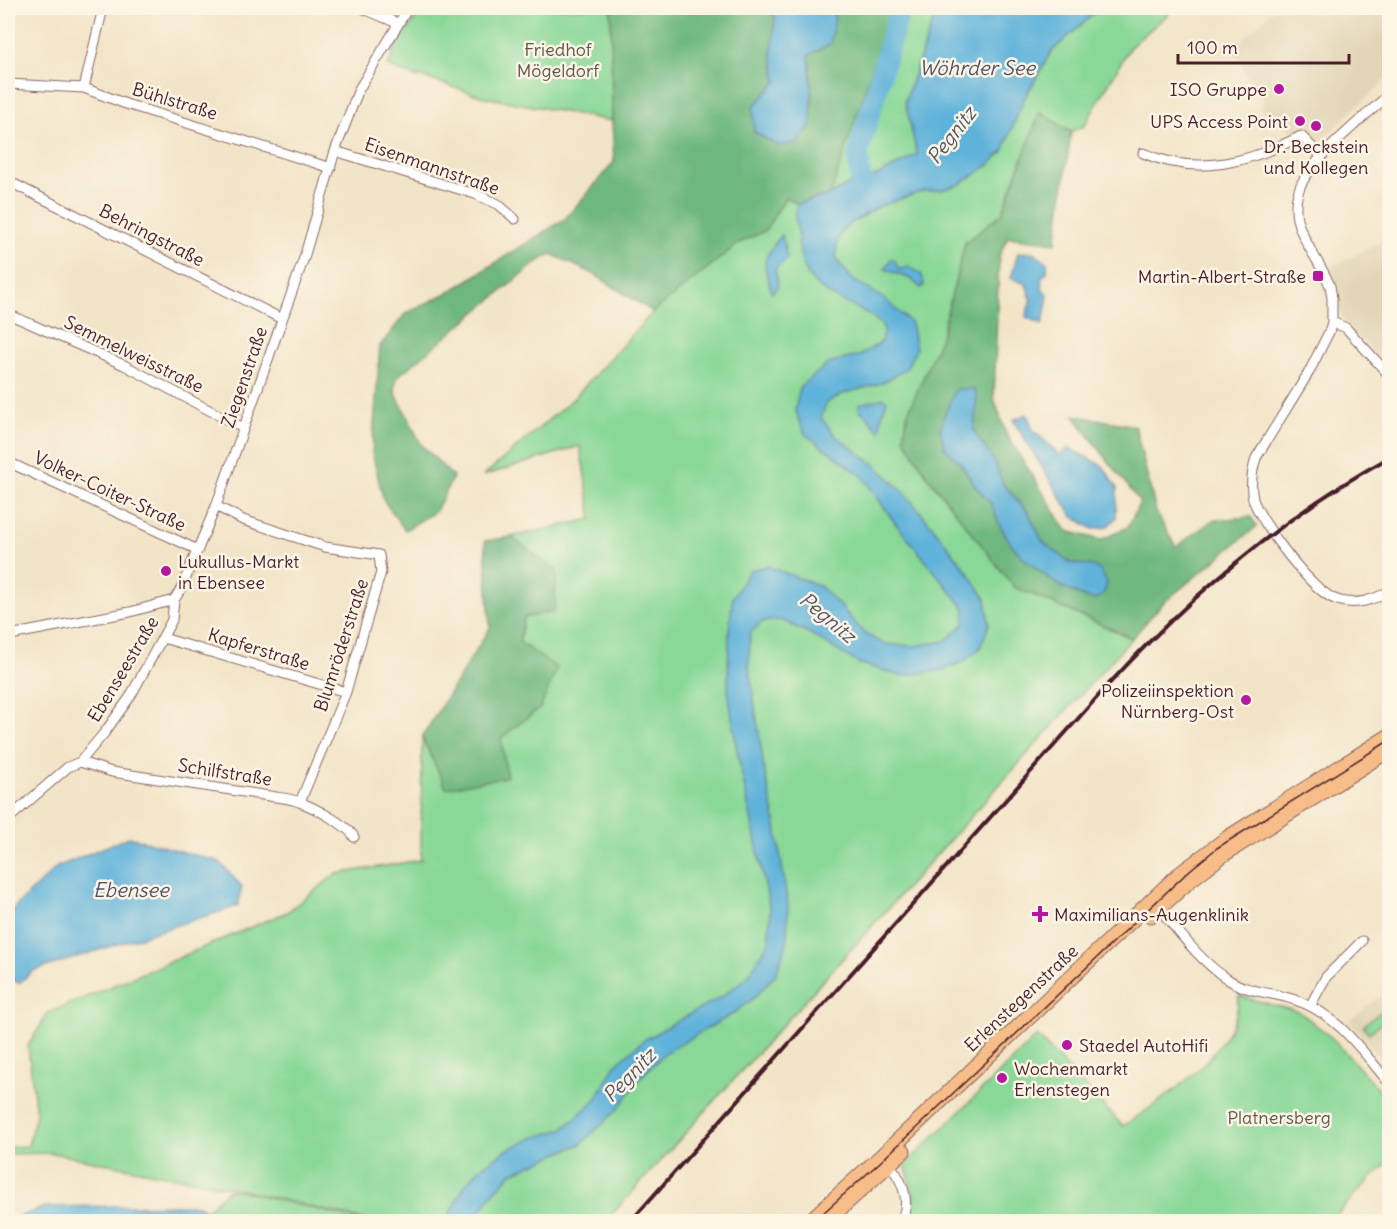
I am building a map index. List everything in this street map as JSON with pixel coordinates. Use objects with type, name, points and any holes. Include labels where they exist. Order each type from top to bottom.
[{"type":"main road","name":"Erlenstegenstraße","points":[[825,1221],[885,1160],[1155,904],[1179,875],[1219,845],[1389,736]]},
{"type":"main road","name":"Erlenstegenstraße","points":[[1155,904],[1222,855],[1389,749]]},
{"type":"main road","name":"Erlenstegenstraße","points":[[809,1221],[885,1160]]},
{"type":"street","points":[[84,88],[103,8]]},
{"type":"street","points":[[362,8],[398,23]]},
{"type":"street","name":"Ziegenstraße","points":[[174,600],[182,589],[216,506],[304,258],[335,151],[358,89],[408,8]]},
{"type":"street","name":"Bühlstraße","points":[[8,84],[84,88],[330,168]]},
{"type":"street","points":[[1389,93],[1322,157],[1308,173],[1299,189],[1297,217],[1330,286],[1332,322],[1309,372],[1256,458],[1251,486],[1254,500],[1264,521],[1309,580],[1326,595],[1334,600],[1354,603],[1372,599],[1389,591]]},
{"type":"street","points":[[1143,153],[1175,163],[1206,165],[1233,163],[1301,136],[1322,157]]},
{"type":"street","name":"Eisenmannstraße","points":[[335,151],[474,194],[498,204],[515,219]]},
{"type":"street","name":"Behringstraße","points":[[8,181],[282,319]]},
{"type":"street","name":"Semmelweisstraße","points":[[8,314],[124,365],[243,428]]},
{"type":"street","points":[[1332,322],[1346,328],[1389,376]]},
{"type":"street","name":"Volker-Coiter-Straße","points":[[8,462],[198,550]]},
{"type":"street","name":"Blumröderstraße","points":[[216,506],[243,520],[325,547],[379,555],[381,572],[346,692],[300,802]]},
{"type":"street","points":[[8,639],[15,634],[129,612],[174,600]]},
{"type":"street","name":"Ebenseestraße","points":[[8,819],[68,766],[80,762],[105,732],[130,697],[163,638],[172,620],[174,600]]},
{"type":"street","name":"Kapferstraße","points":[[163,638],[346,692]]},
{"type":"street","name":"Schilfstraße","points":[[80,762],[112,772],[276,796],[300,802],[351,831],[354,837]]},
{"type":"street","points":[[1155,904],[1205,960],[1231,982],[1251,990],[1288,998],[1310,1006],[1347,1034],[1389,1084]]},
{"type":"street","points":[[1310,1006],[1326,977],[1362,941]]},
{"type":"street","points":[[885,1160],[903,1187],[906,1197],[906,1208],[900,1221]]},
{"type":"shaded area","points":[[1275,8],[1389,8],[1389,77],[1317,144],[1268,117],[1261,109],[1264,99],[1255,92],[1233,49]]},
{"type":"shaded area","points":[[1389,238],[1389,368],[1345,324],[1327,269]]},
{"type":"shaded area","points":[[1389,989],[1389,1070],[1349,1021]]},
{"type":"green space","name":"Friedhof Mögeldorf","points":[[423,8],[611,8],[612,121],[484,97],[419,76],[418,78],[388,66],[394,53],[392,52]]},
{"type":"green space","points":[[611,8],[766,8],[775,16],[772,53],[777,81],[753,107],[811,125],[812,95],[809,54],[835,18],[829,8],[892,8],[831,194],[797,204],[786,197],[765,231],[739,243],[653,312],[594,274],[551,254],[537,262],[396,378],[395,392],[421,444],[453,477],[436,511],[405,530],[384,501],[372,453],[380,346],[405,314],[451,291],[565,219],[614,162]]},
{"type":"green space","points":[[884,8],[941,8],[934,18],[905,101],[987,167],[1003,151],[1023,101],[1051,52],[1100,8],[1175,8],[1130,47],[1084,126],[1071,132],[1040,113],[1002,214],[965,243],[941,337],[907,415],[1014,587],[1132,638],[606,1221],[369,1221],[242,1190],[52,1153],[8,1154],[8,1147],[28,1146],[36,1114],[28,1046],[48,1013],[287,912],[336,874],[421,860],[422,737],[446,788],[501,738],[541,707],[519,642],[524,617],[556,571],[511,537],[592,519],[580,446],[483,476],[573,399],[653,312],[754,165],[802,147]]},
{"type":"green space","points":[[1040,112],[1071,132],[1056,243],[1008,237],[999,256],[994,398],[1006,434],[1067,531],[1101,540],[1128,527],[1140,502],[1073,415],[1135,426],[1156,512],[1176,547],[1213,520],[1251,517],[1257,526],[1163,603],[1132,638],[1014,587],[928,477],[904,438],[907,415],[941,337],[965,243],[1002,213]]},
{"type":"green space","points":[[511,537],[557,571],[554,611],[524,618],[519,642],[557,668],[541,707],[501,738],[507,777],[446,788],[422,737],[490,628],[485,541]]},
{"type":"green space","name":"Platnersberg","points":[[1239,996],[1300,1012],[1333,1039],[1389,1101],[1389,1162],[1331,1221],[908,1221],[913,1199],[905,1165],[1037,1036],[1123,1126],[1185,1082],[1212,1055],[1234,1020]]},
{"type":"green space","points":[[1389,1005],[1389,1017],[1369,1033],[1363,1026]]},
{"type":"green space","points":[[228,1190],[242,1191],[364,1221],[193,1222]]},
{"type":"water","points":[[766,8],[829,8],[835,17],[830,44],[809,55],[812,95],[811,125],[797,143],[778,146],[754,132],[753,107],[777,81],[772,53],[775,16]]},
{"type":"water","points":[[941,8],[1100,8],[1051,52],[1023,101],[1003,151],[987,167],[960,184],[942,190],[924,191],[880,206],[846,226],[838,238],[836,259],[853,280],[883,298],[911,323],[916,349],[906,369],[882,383],[845,393],[827,402],[821,418],[836,436],[874,464],[900,488],[968,572],[986,599],[989,625],[980,648],[963,662],[943,670],[902,676],[858,663],[809,633],[781,620],[762,622],[750,633],[749,666],[788,906],[787,943],[776,974],[754,998],[731,1015],[666,1052],[641,1077],[617,1110],[581,1144],[512,1173],[490,1197],[474,1221],[446,1221],[465,1185],[480,1168],[505,1151],[532,1138],[563,1129],[596,1099],[615,1065],[645,1039],[721,997],[748,976],[769,942],[770,910],[737,751],[728,690],[729,630],[733,597],[750,570],[767,566],[820,586],[865,634],[884,644],[914,646],[945,641],[964,624],[965,609],[895,523],[862,476],[805,434],[795,410],[800,387],[828,364],[861,355],[881,342],[884,328],[870,316],[830,295],[807,273],[799,251],[795,217],[797,204],[831,194],[861,178],[875,177],[917,155],[905,101],[934,18]]},
{"type":"water","points":[[782,235],[787,259],[775,269],[778,286],[772,293],[765,262]]},
{"type":"water","points":[[1033,252],[1047,263],[1047,272],[1041,278],[1043,290],[1048,295],[1043,324],[1026,317],[1031,299],[1026,284],[1011,278],[1018,253]]},
{"type":"water","points":[[891,259],[894,259],[899,270],[908,266],[922,275],[924,285],[921,288],[911,279],[885,269]]},
{"type":"water","points":[[956,389],[974,389],[977,396],[974,431],[994,461],[1003,484],[1028,512],[1043,542],[1071,563],[1093,566],[1100,570],[1107,583],[1101,596],[1094,600],[1086,598],[1058,585],[1023,558],[1011,544],[999,524],[992,505],[975,486],[961,464],[945,448],[940,430]]},
{"type":"water","points":[[884,398],[887,401],[882,414],[880,430],[878,430],[859,410],[859,404]]},
{"type":"water","points":[[1027,414],[1033,430],[1060,455],[1069,448],[1103,466],[1117,488],[1116,518],[1107,527],[1093,529],[1072,516],[1013,420]]},
{"type":"water","name":"Ebensee","points":[[129,837],[220,862],[242,887],[238,906],[33,971],[19,983],[8,979],[8,916],[16,906],[57,867]]},
{"type":"water","points":[[199,1205],[206,1212],[193,1221],[8,1221],[45,1207]]},
{"type":"waterway","points":[[862,193],[858,154],[900,8]]},
{"type":"tram line","points":[[813,1222],[878,1164],[1190,870],[1217,848],[1390,740]]},
{"type":"railway","points":[[630,1222],[1108,685],[1140,652],[1205,589],[1275,531],[1350,480],[1390,457]]},
{"type":"place","name":"ISO Gruppe","points":[[1279,89]]},
{"type":"place","name":"UPS Access Point","points":[[1300,121]]},
{"type":"place","name":"Dr. Beckstein und Kollegen","points":[[1316,126]]},
{"type":"place","name":"Martin-Albert-Straße","points":[[1318,276]]},
{"type":"place","name":"Lukullus-Markt in Ebensee","points":[[166,571]]},
{"type":"place","name":"Polizeiinspektion Nürnberg-Ost","points":[[1246,700]]},
{"type":"place","name":"Maximilians-Augenklinik","points":[[1040,914]]},
{"type":"place","name":"Staedel AutoHifi","points":[[1067,1045]]},
{"type":"place","name":"Wochenmarkt Erlenstegen","points":[[1002,1078]]},
{"type":"water label","name":"Wöhrder See","points":[[977,67]]},
{"type":"water label","name":"Pegnitz","points":[[951,135]]},
{"type":"water label","name":"Pegnitz","points":[[828,617]]},
{"type":"water label","name":"Pegnitz","points":[[629,1075]]}]
